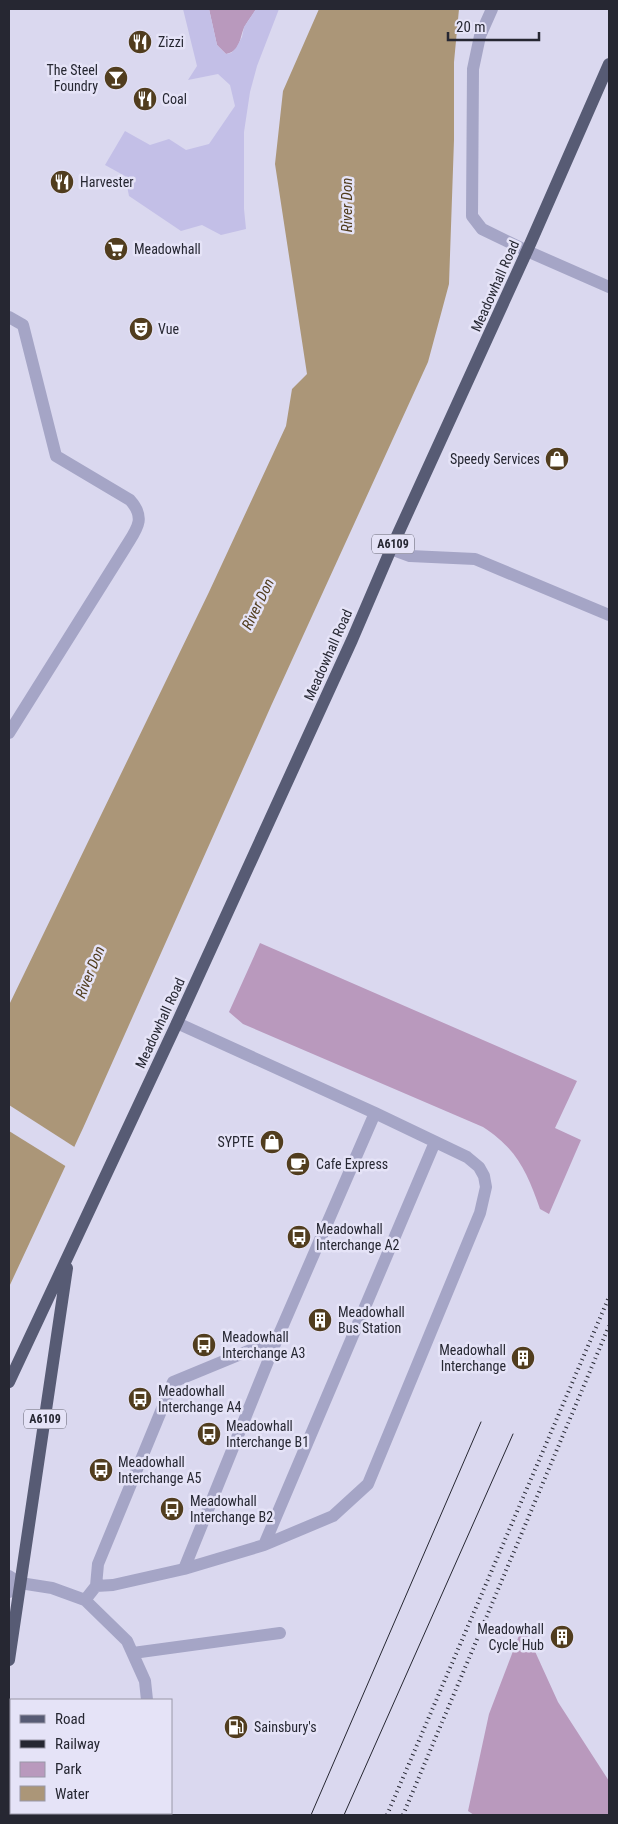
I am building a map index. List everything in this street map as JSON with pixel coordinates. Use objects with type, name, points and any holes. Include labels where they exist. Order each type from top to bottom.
[{"type":"main road","name":"Meadowhall Road","points":[[9,1382],[177,1023],[358,627],[391,549],[527,251],[609,64]]},
{"type":"main road","name":"Meadowhall Road","points":[[9,1660],[69,1256]]},
{"type":"street","points":[[492,9],[480,36],[473,69],[472,216],[482,229],[609,287]]},
{"type":"street","points":[[9,317],[23,325],[56,456],[130,500],[135,505],[140,517],[139,524],[125,548],[9,733]]},
{"type":"street","points":[[391,549],[410,556],[475,559],[609,615]]},
{"type":"street","points":[[96,1586],[184,1569],[264,1544],[333,1516],[368,1484],[480,1213],[486,1187],[484,1176],[479,1167],[467,1157],[177,1023]]},
{"type":"street","points":[[184,1569],[277,1339],[375,1113]]},
{"type":"street","points":[[264,1544],[435,1142]]},
{"type":"street","points":[[85,1600],[96,1586],[98,1564],[173,1382],[277,1339]]},
{"type":"street","points":[[9,1576],[20,1583],[52,1588],[85,1600],[127,1640],[145,1681],[147,1699]]},
{"type":"street","points":[[9,1592],[20,1583]]},
{"type":"street","points":[[133,1653],[280,1633]]},
{"type":"green space","points":[[209,9],[256,9],[245,26],[235,50],[226,54],[217,45]]},
{"type":"green space","points":[[260,943],[577,1081],[555,1128],[581,1140],[549,1214],[540,1209],[525,1173],[513,1153],[495,1135],[483,1127],[243,1024],[229,1012]]},
{"type":"green space","points":[[523,1625],[558,1702],[609,1781],[609,1815],[474,1815],[468,1811],[489,1714]]},
{"type":"shaded area","points":[[183,9],[209,9],[217,45],[226,54],[231,53],[236,48],[242,37],[244,27],[256,9],[279,9],[257,66],[250,92],[244,132],[244,209],[246,229],[221,235],[202,225],[181,231],[129,196],[125,176],[105,165],[125,131],[150,145],[169,139],[186,150],[209,144],[235,106],[230,85],[218,74],[188,80],[197,66]]},
{"type":"water","name":"River Don","points":[[319,9],[459,9],[454,62],[454,140],[449,284],[428,362],[271,706],[84,1126],[9,1287],[9,1005],[209,592],[286,426],[292,389],[307,374],[275,164],[283,91]]},
{"type":"pier","points":[[9,1105],[76,1148],[67,1167],[9,1131]]},
{"type":"tram line","points":[[311,1815],[481,1422]]},
{"type":"tram line","points":[[344,1815],[513,1434]]},
{"type":"railway","points":[[387,1815],[609,1297]]},
{"type":"railway","points":[[403,1815],[609,1326]]},
{"type":"place","name":"Zizzi","points":[[140,42]]},
{"type":"place","name":"The Steel Foundry","points":[[116,78]]},
{"type":"place","name":"Coal","points":[[145,99]]},
{"type":"place","name":"Harvester","points":[[62,182]]},
{"type":"place","name":"Meadowhall","points":[[116,249]]},
{"type":"place","name":"Vue","points":[[141,329]]},
{"type":"place","name":"Speedy Services","points":[[557,459]]},
{"type":"place","name":"SYPTE","points":[[272,1142]]},
{"type":"place","name":"Cafe Express","points":[[298,1164]]},
{"type":"place","name":"Meadowhall Interchange A2","points":[[299,1237]]},
{"type":"place","name":"Meadowhall Bus Station","points":[[320,1320]]},
{"type":"place","name":"Meadowhall Interchange A3","points":[[204,1345]]},
{"type":"place","name":"Meadowhall Interchange","points":[[523,1358]]},
{"type":"place","name":"Meadowhall Interchange A4","points":[[140,1399]]},
{"type":"place","name":"Meadowhall Interchange B1","points":[[209,1434]]},
{"type":"place","name":"Meadowhall Interchange A5","points":[[101,1470]]},
{"type":"place","name":"Meadowhall Interchange B2","points":[[172,1509]]},
{"type":"place","name":"Meadowhall Cycle Hub","points":[[562,1637]]},
{"type":"place","name":"Sainsbury's","points":[[236,1727]]}]
